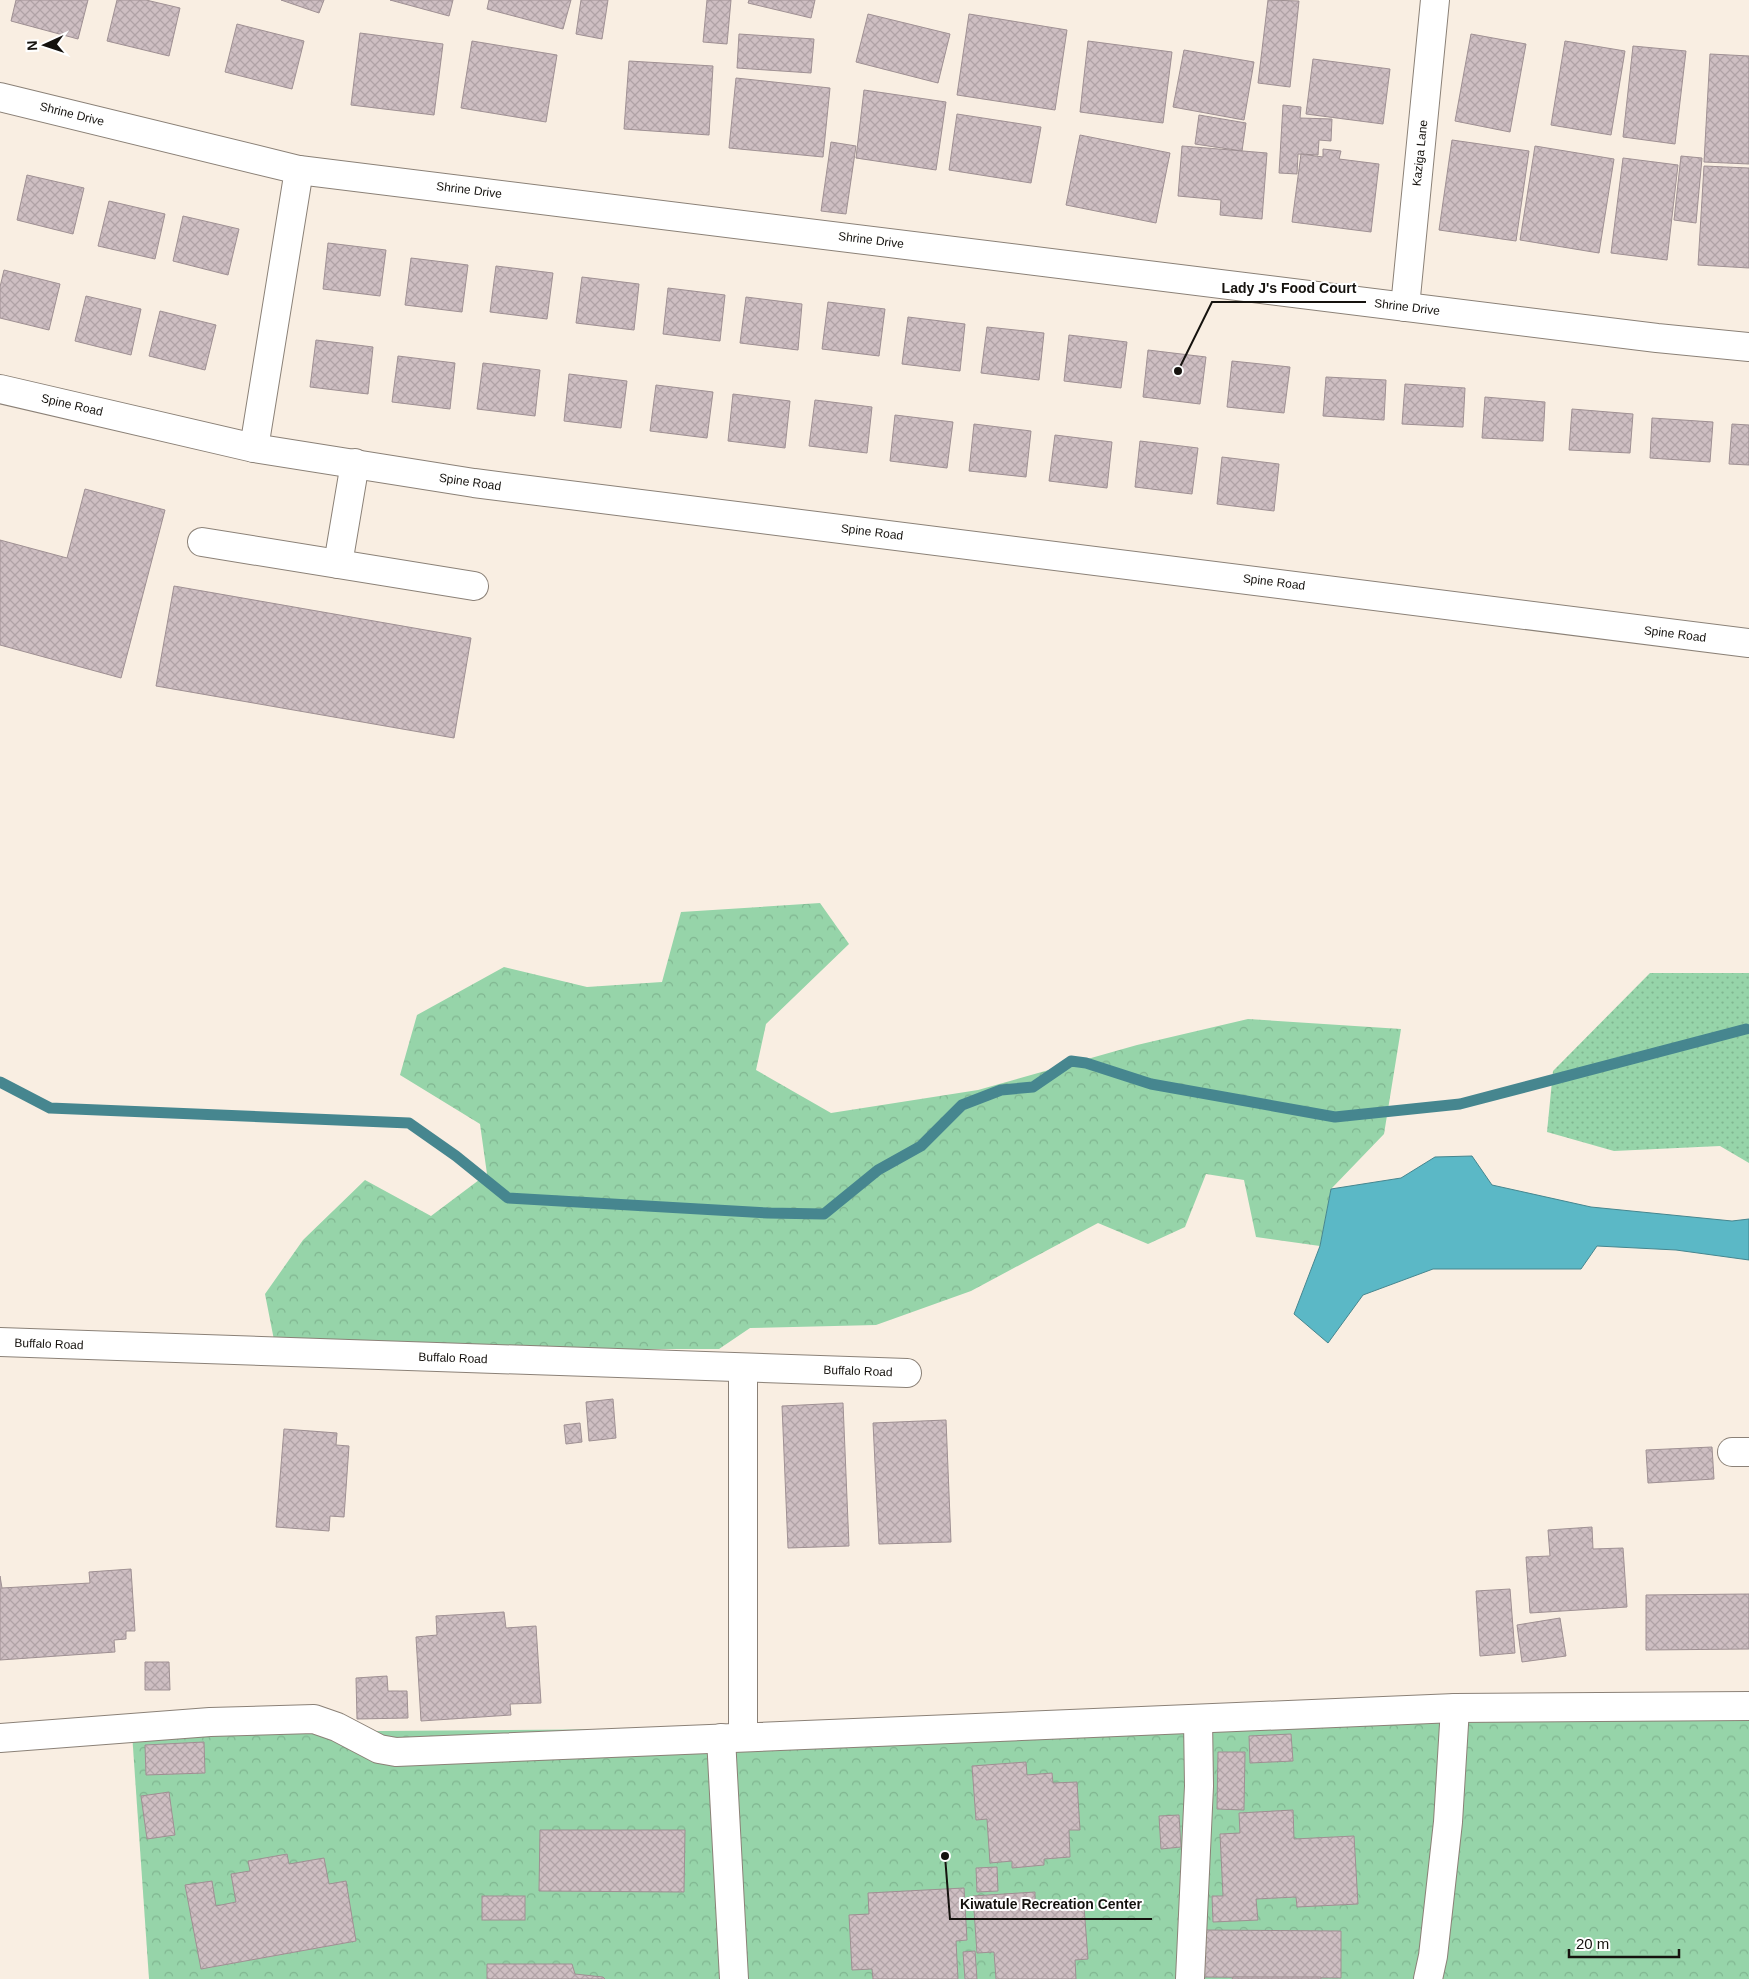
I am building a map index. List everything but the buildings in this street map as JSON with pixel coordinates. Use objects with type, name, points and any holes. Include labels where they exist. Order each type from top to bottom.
[{"type":"street","name":"Kaziga Lane","points":[[1405,307],[1435,0]]},
{"type":"street","name":"Shrine Drive","points":[[0,97],[299,170],[1749,348]]},
{"type":"street","points":[[254,448],[299,170]]},
{"type":"street","name":"Spine Road","points":[[0,389],[254,448],[474,483],[1749,643]]},
{"type":"street","points":[[338,564],[355,463]]},
{"type":"street","points":[[202,542],[474,586]]},
{"type":"street","name":"Buffalo Road","points":[[0,1342],[907,1373]]},
{"type":"street","points":[[734,1979],[732,1738],[742,1368]]},
{"type":"street","points":[[0,1738],[210,1722],[292,1718],[314,1719],[337,1727],[378,1749],[396,1752],[1455,1708],[1749,1706]]},
{"type":"street","points":[[1428,1979],[1433,1956],[1448,1822],[1455,1708]]},
{"type":"street","points":[[1190,1979],[1199,1786],[1198,1719]]},
{"type":"green space","points":[[820,903],[849,944],[766,1024],[756,1070],[831,1113],[978,1090],[1137,1045],[1248,1019],[1401,1029],[1384,1134],[1331,1189],[1320,1246],[1256,1237],[1244,1180],[1206,1174],[1185,1227],[1148,1244],[1098,1223],[971,1291],[876,1325],[750,1328],[719,1349],[559,1349],[274,1340],[265,1294],[303,1240],[365,1180],[431,1216],[487,1174],[480,1124],[400,1075],[417,1015],[504,967],[587,987],[662,982],[681,912]]},
{"type":"green space","points":[[1650,973],[1749,973],[1749,1163],[1720,1146],[1614,1151],[1547,1132],[1553,1071]]},
{"type":"green space","points":[[1749,1720],[1749,1979],[149,1979],[132,1733]]},
{"type":"water","points":[[1472,1156],[1492,1185],[1591,1207],[1732,1221],[1749,1219],[1749,1260],[1676,1250],[1597,1246],[1581,1269],[1433,1269],[1363,1295],[1328,1343],[1294,1314],[1320,1246],[1331,1189],[1401,1178],[1435,1157]]},
{"type":"waterway","points":[[0,1082],[50,1108],[409,1123],[456,1156],[508,1198],[768,1213],[824,1214],[878,1170],[921,1146],[962,1105],[1001,1090],[1033,1087],[1071,1061],[1086,1063],[1151,1084],[1335,1117],[1460,1104],[1746,1029]]},
{"type":"place","name":"Lady J's Food Court","points":[[1178,371]]},
{"type":"place","name":"Kiwatule Recreation Center","points":[[945,1856]]}]
